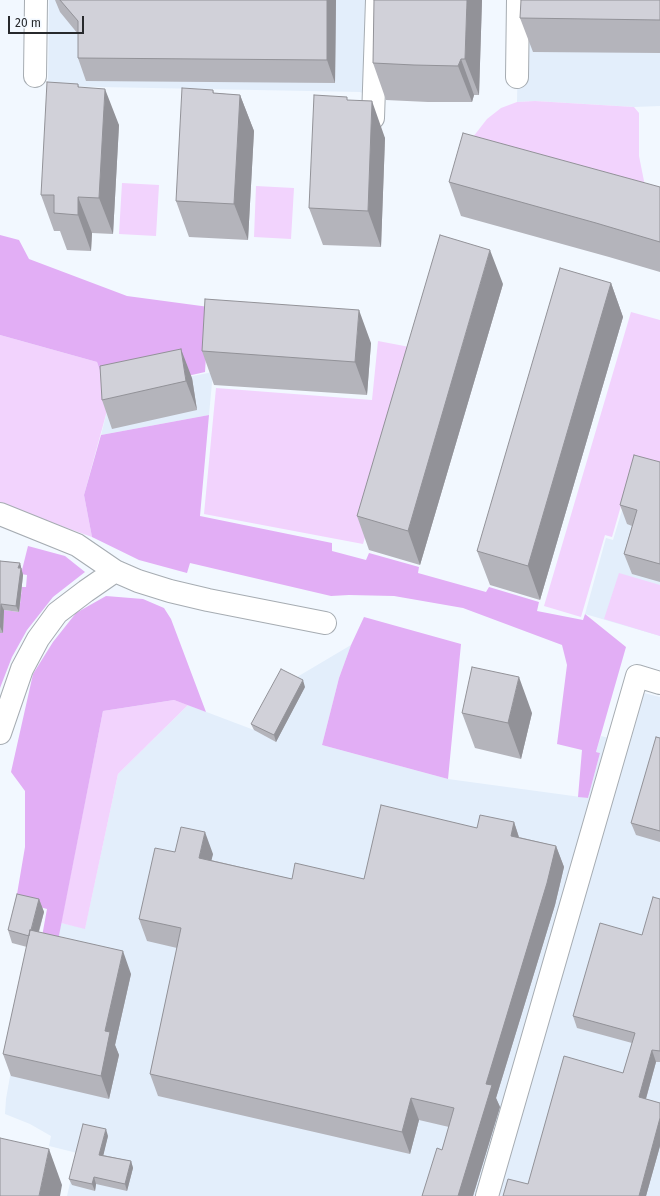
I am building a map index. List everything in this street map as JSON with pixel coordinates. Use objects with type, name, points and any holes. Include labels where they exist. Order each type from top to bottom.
[{"type":"street","points":[[35,76],[36,0]]},
{"type":"street","points":[[373,118],[377,0]]},
{"type":"street","points":[[517,77],[518,0]]},
{"type":"street","points":[[0,514],[77,545],[115,571],[138,581],[170,591],[216,602],[324,623]]},
{"type":"street","points":[[0,733],[22,670],[38,639],[57,613],[115,571]]},
{"type":"street","points":[[487,1196],[637,676],[660,683]]},
{"type":"shaded area","points":[[49,0],[384,0],[380,101],[360,92],[48,86]]},
{"type":"shaded area","points":[[519,0],[660,0],[660,106],[634,107],[535,101],[517,102]]},
{"type":"shaded area","points":[[535,101],[634,107],[639,113],[639,156],[645,186],[660,187],[660,203],[473,137],[487,119],[501,108],[517,102]]},
{"type":"shaded area","points":[[122,183],[159,185],[156,236],[119,234]]},
{"type":"shaded area","points":[[256,186],[294,188],[291,239],[254,237]]},
{"type":"shaded area","points":[[0,235],[19,240],[29,259],[127,296],[209,307],[205,372],[108,394],[97,362],[0,335]]},
{"type":"shaded area","points":[[631,312],[660,320],[660,471],[633,464],[612,537],[605,535],[581,617],[544,606]]},
{"type":"shaded area","points":[[0,335],[97,362],[108,394],[108,407],[84,495],[92,537],[0,504]]},
{"type":"shaded area","points":[[378,341],[420,349],[363,544],[204,514],[216,388],[372,400]]},
{"type":"shaded area","points":[[213,372],[209,415],[101,435],[108,407],[157,383]]},
{"type":"shaded area","points":[[209,415],[200,516],[332,543],[332,551],[366,560],[369,553],[419,567],[418,573],[486,592],[489,587],[539,602],[537,611],[583,620],[585,614],[626,647],[596,752],[600,753],[588,798],[578,797],[582,750],[557,744],[567,665],[562,645],[463,608],[394,596],[331,596],[190,563],[187,573],[139,560],[92,537],[84,495],[101,435]]},
{"type":"shaded area","points":[[635,467],[660,474],[660,636],[585,614],[606,538],[613,540]]},
{"type":"shaded area","points":[[28,546],[65,556],[85,572],[53,597],[27,630],[12,657],[0,688],[0,633],[3,633],[4,610],[19,612],[22,587],[26,587],[27,575],[21,574]]},
{"type":"shaded area","points":[[619,573],[660,585],[660,636],[604,619]]},
{"type":"shaded area","points":[[106,596],[143,599],[164,608],[171,619],[206,712],[174,700],[103,711],[55,956],[39,953],[47,909],[16,900],[25,847],[25,791],[11,772],[33,674],[53,642],[76,613]]},
{"type":"shaded area","points":[[364,617],[461,644],[448,779],[322,745],[339,678],[351,645]]},
{"type":"shaded area","points":[[351,645],[339,678],[322,745],[448,779],[588,798],[600,753],[596,752],[601,736],[630,743],[644,693],[660,697],[660,1196],[67,1196],[77,1153],[49,1146],[51,1136],[30,1124],[5,1114],[6,1099],[30,963],[55,956],[61,923],[85,928],[118,774],[188,705],[254,730],[283,675],[292,680]]},
{"type":"shaded area","points":[[174,700],[188,705],[118,774],[85,929],[61,923],[103,711]]},
{"type":"building","points":[[60,0],[327,0],[327,60],[78,58],[78,21]]},
{"type":"building","points":[[374,0],[467,0],[465,59],[461,59],[458,66],[373,63]]},
{"type":"building","points":[[521,0],[660,0],[660,20],[520,18]]},
{"type":"building","points":[[47,82],[78,84],[78,87],[105,89],[99,198],[78,197],[78,215],[54,213],[54,195],[41,195]]},
{"type":"building","points":[[182,88],[213,90],[213,93],[240,95],[234,204],[176,201]]},
{"type":"building","points":[[314,95],[347,97],[347,100],[372,101],[368,211],[309,208]]},
{"type":"building","points":[[463,133],[660,187],[660,242],[449,182]]},
{"type":"building","points":[[440,235],[490,250],[408,531],[357,516]]},
{"type":"building","points":[[560,268],[611,283],[528,566],[477,551]]},
{"type":"building","points":[[205,299],[359,310],[355,362],[202,351]]},
{"type":"building","points":[[181,349],[186,381],[102,400],[100,366]]},
{"type":"building","points":[[634,455],[660,462],[660,564],[624,554],[637,510],[620,505]]},
{"type":"building","points":[[0,561],[20,563],[18,568],[21,568],[16,606],[1,604],[0,627]]},
{"type":"building","points":[[472,667],[519,677],[508,723],[462,713]]},
{"type":"building","points":[[281,669],[303,680],[274,735],[251,724]]},
{"type":"building","points":[[656,737],[660,738],[660,831],[631,823]]},
{"type":"building","points":[[381,805],[477,828],[480,815],[514,822],[511,836],[556,846],[547,883],[486,1084],[492,1085],[458,1196],[422,1196],[437,1148],[442,1150],[454,1108],[411,1098],[402,1132],[150,1074],[181,928],[139,919],[155,848],[175,852],[181,827],[205,832],[199,858],[292,879],[295,863],[364,879]]},
{"type":"building","points":[[17,894],[39,899],[29,936],[8,930]]},
{"type":"building","points":[[653,897],[660,899],[660,1051],[652,1050],[639,1097],[660,1103],[660,1118],[639,1196],[503,1196],[508,1179],[528,1184],[564,1056],[623,1073],[635,1033],[573,1016],[600,923],[642,935]]},
{"type":"building","points":[[30,930],[123,951],[105,1031],[110,1032],[101,1076],[3,1054]]},
{"type":"building","points":[[83,1124],[106,1129],[99,1155],[131,1161],[125,1184],[94,1177],[92,1184],[69,1179]]},
{"type":"building","points":[[0,1138],[49,1149],[39,1196],[0,1196]]}]
